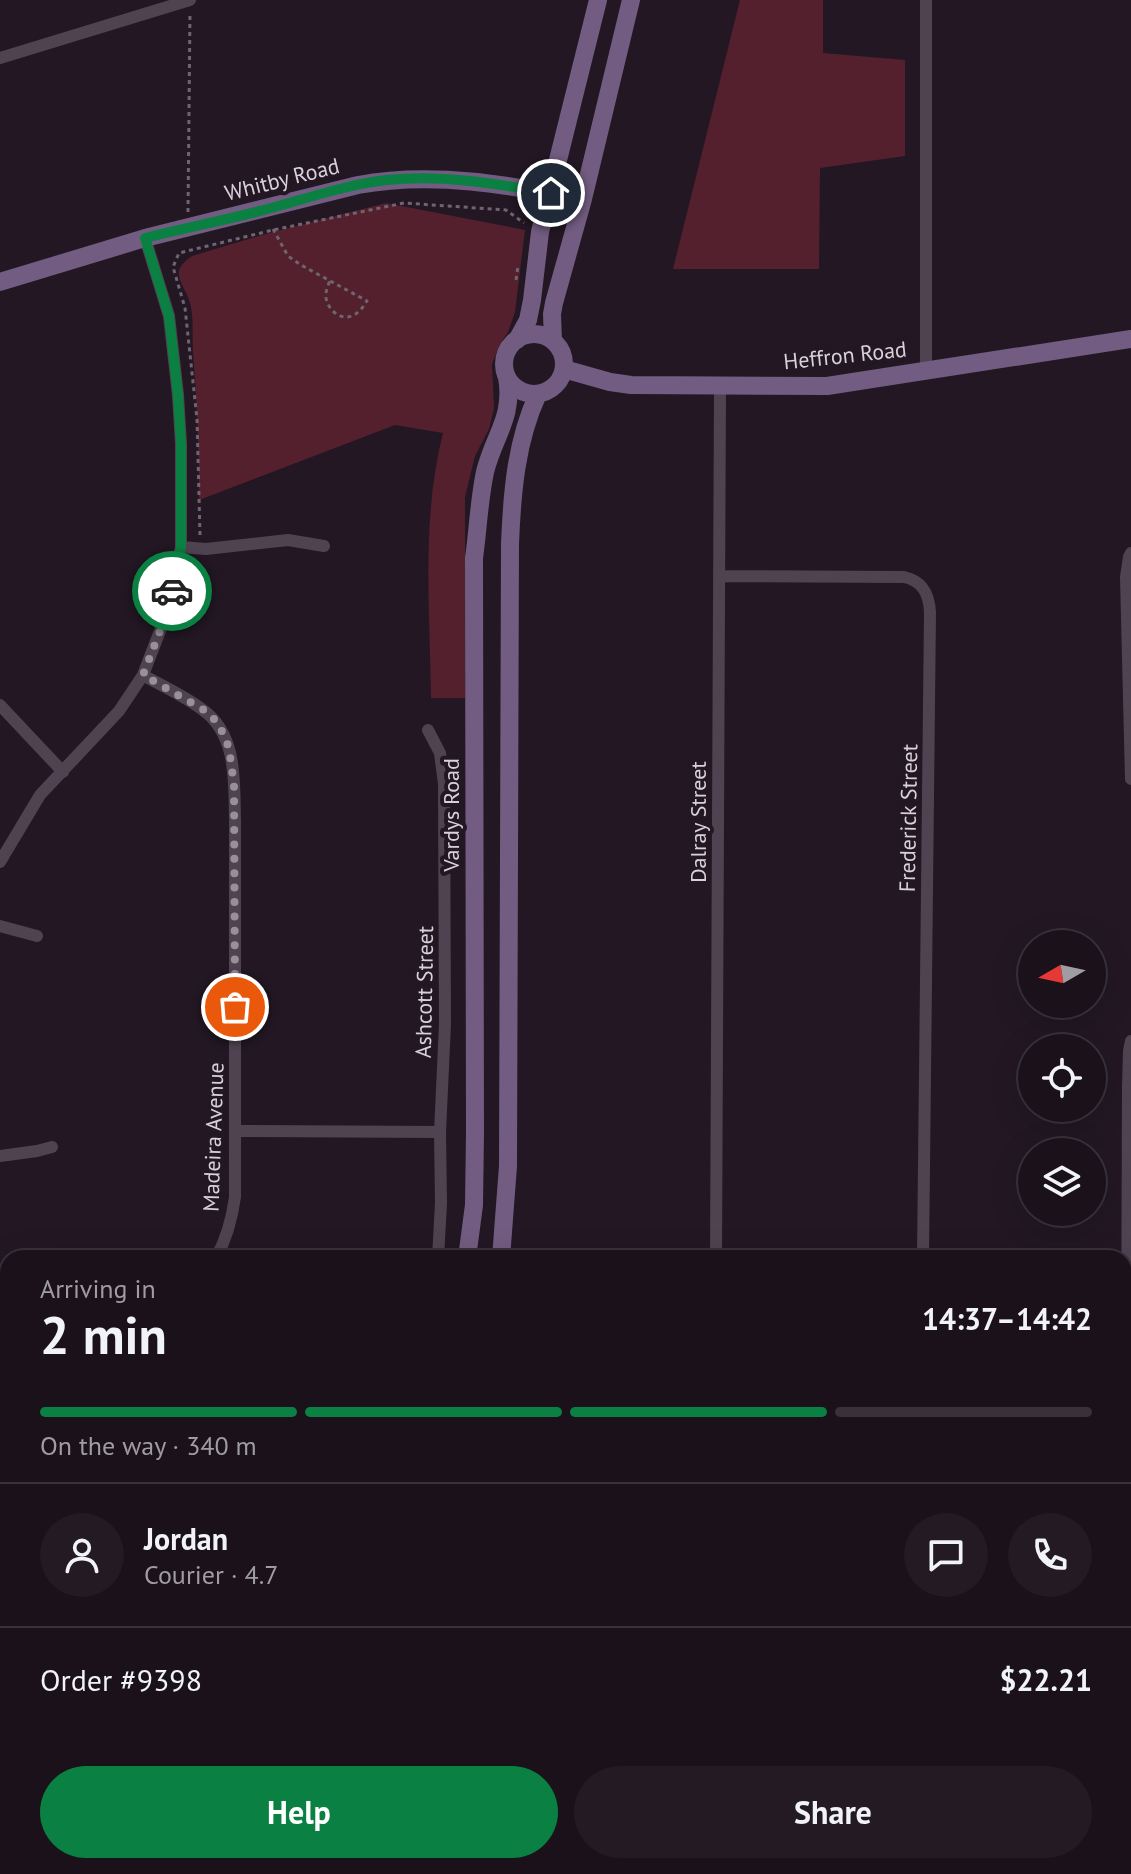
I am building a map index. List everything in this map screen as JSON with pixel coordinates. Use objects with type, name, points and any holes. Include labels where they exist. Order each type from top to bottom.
[{"type":"main road","points":[[517,340],[528,320],[540,232],[598,0]]},
{"type":"main road","points":[[553,341],[554,303],[583,199],[631,0]]},
{"type":"main road","name":"Whitby Road","points":[[0,282],[145,238],[386,180],[414,178],[478,183],[583,199]]},
{"type":"main road","points":[[525,335],[545,336],[560,349],[564,369],[557,384],[550,390],[538,394],[526,393],[507,377],[505,356],[517,340],[525,335]]},
{"type":"main road","name":"Heffron Road","points":[[564,369],[631,385],[827,386],[1131,339]]},
{"type":"main road","name":"Vardys Road","points":[[468,1250],[474,1205],[475,1132],[474,558],[485,471],[509,404],[507,377]]},
{"type":"main road","points":[[502,1250],[508,1166],[510,544],[513,495],[522,440],[528,415],[538,394]]},
{"type":"street","points":[[0,58],[190,0]]},
{"type":"street","points":[[926,0],[926,370]]},
{"type":"street","points":[[0,862],[40,795],[119,711],[143,675],[168,610],[181,547],[178,395],[169,316],[145,238]]},
{"type":"street","name":"Dalray Street","points":[[716,1250],[720,387]]},
{"type":"street","points":[[181,547],[206,549],[288,540],[324,546]]},
{"type":"street","points":[[1131,553],[1126,577],[1131,779]]},
{"type":"street","name":"Frederick Street","points":[[719,576],[904,577],[918,582],[927,592],[930,612],[923,1250]]},
{"type":"street","name":"Madeira Avenue","points":[[143,675],[204,710],[215,720],[226,740],[233,766],[235,1197],[231,1221],[219,1250]]},
{"type":"street","points":[[0,705],[63,772]]},
{"type":"street","name":"Ashcott Street","points":[[428,730],[440,753],[444,784],[445,1024],[438,1250]]},
{"type":"street","points":[[0,926],[37,936]]},
{"type":"street","points":[[1126,1250],[1131,1041]]},
{"type":"street","points":[[235,1131],[440,1132]]},
{"type":"street","points":[[0,1156],[52,1147]]},
{"type":"path","points":[[187,228],[190,0]]},
{"type":"path","points":[[200,535],[197,419],[185,308],[173,267],[179,253],[404,203],[506,210],[525,224]]},
{"type":"path","points":[[268,209],[273,230],[288,256],[367,301],[358,313],[339,317],[330,310],[325,296],[330,280]]},
{"type":"path","points":[[516,280],[518,266]]},
{"type":"shaded area","points":[[740,0],[823,0],[823,53],[905,60],[905,156],[820,168],[819,269],[673,269]]},
{"type":"shaded area","points":[[386,203],[525,230],[515,312],[492,364],[494,408],[489,429],[475,456],[465,497],[465,698],[431,698],[429,531],[436,465],[443,433],[395,425],[199,500],[192,315],[179,278],[180,268],[192,256]]},
{"type":"way so far","points":[[172,591],[168,610],[143,675],[204,710],[215,720],[229,748],[234,785],[235,1007]]},
{"type":"route","points":[[172,591],[181,547],[178,395],[169,316],[145,238],[386,180],[441,179],[551,193]]}]
